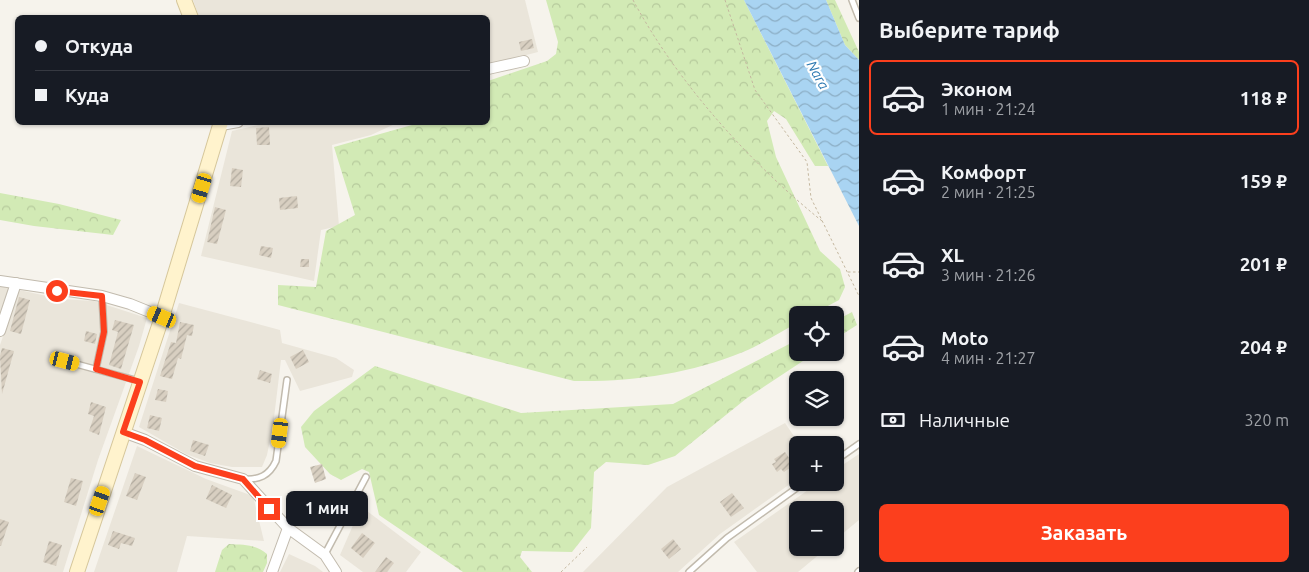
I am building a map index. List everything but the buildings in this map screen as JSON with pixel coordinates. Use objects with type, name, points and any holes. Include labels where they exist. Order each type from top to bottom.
[{"type":"main road","points":[[184,0],[190,15]]},
{"type":"main road","points":[[78,572],[162,317],[221,125]]},
{"type":"street","points":[[490,69],[524,61]]},
{"type":"street","points":[[0,281],[102,296],[130,304],[162,317]]},
{"type":"street","points":[[0,331],[16,283]]},
{"type":"street","points":[[123,432],[145,440],[195,466],[243,479],[288,528],[325,555],[336,572]]},
{"type":"street","points":[[272,572],[288,528]]},
{"type":"lane","points":[[852,0],[859,18]]},
{"type":"lane","points":[[96,369],[104,332],[102,296]]},
{"type":"lane","points":[[65,361],[140,382]]},
{"type":"lane","points":[[243,479],[254,480],[264,477],[276,461],[287,380]]},
{"type":"lane","points":[[844,455],[859,444]]},
{"type":"lane","points":[[325,555],[366,477]]},
{"type":"lane","points":[[690,572],[727,538],[792,491]]},
{"type":"path","points":[[633,0],[644,21],[692,90],[785,191],[822,221]]},
{"type":"path","points":[[725,0],[755,90],[807,162],[811,198],[859,296]]},
{"type":"path","points":[[848,272],[859,272]]},
{"type":"path","points":[[561,572],[588,547]]},
{"type":"shaded area","points":[[193,0],[525,0],[538,52],[490,64],[490,15],[198,15]]},
{"type":"shaded area","points":[[258,125],[393,125],[371,135],[332,145],[339,226],[321,230],[314,281],[201,256],[232,131]]},
{"type":"shaded area","points":[[0,286],[9,288],[0,319]]},
{"type":"shaded area","points":[[19,290],[61,299],[94,301],[147,318],[139,346],[98,460],[63,572],[0,572],[0,345]]},
{"type":"shaded area","points":[[179,303],[280,330],[282,343],[336,358],[354,370],[352,377],[300,391],[285,360],[281,360],[273,426],[267,455],[262,467],[232,467],[210,463],[186,454],[139,427]]},
{"type":"shaded area","points":[[785,423],[794,436],[789,436],[789,485],[720,534],[678,572],[583,572],[667,487]]},
{"type":"shaded area","points":[[137,446],[206,479],[253,496],[264,541],[187,536],[177,572],[94,572]]},
{"type":"shaded area","points":[[859,454],[859,520],[844,532],[844,501],[792,501],[807,491],[844,491],[844,464]]},
{"type":"shaded area","points":[[789,503],[789,556],[817,556],[798,572],[757,572],[734,542]]},
{"type":"shaded area","points":[[367,511],[421,552],[406,572],[363,572],[340,555],[354,523]]},
{"type":"shaded area","points":[[289,554],[315,566],[323,572],[280,572]]},
{"type":"green space","points":[[546,0],[744,0],[828,166],[815,166],[786,119],[774,111],[767,121],[776,157],[820,251],[840,269],[845,287],[839,300],[828,306],[789,306],[789,328],[750,349],[723,360],[660,375],[596,381],[574,381],[278,305],[278,285],[316,287],[326,231],[355,215],[334,147],[412,125],[490,125],[490,80],[547,61],[556,54],[558,42]]},
{"type":"green space","points":[[826,0],[835,0],[859,52],[859,60],[845,45]]},
{"type":"green space","points":[[0,193],[59,204],[121,220],[113,235],[0,220]]},
{"type":"green space","points":[[852,312],[857,325],[844,333],[844,316]]},
{"type":"green space","points":[[789,344],[789,361],[803,361],[747,398],[675,456],[648,465],[606,462],[594,472],[591,528],[572,552],[522,551],[520,557],[532,572],[463,572],[379,515],[369,472],[362,469],[341,480],[330,474],[305,447],[301,427],[314,411],[375,366],[521,413],[673,404]]},
{"type":"green space","points":[[229,544],[254,547],[267,554],[267,563],[263,572],[215,572],[222,550]]},
{"type":"water","name":"Nara","points":[[744,0],[826,0],[845,45],[859,60],[859,226]]},
{"type":"route","points":[[57,291],[102,296],[104,332],[96,369],[140,382],[123,432],[158,446],[195,466],[243,479],[269,509]]}]
